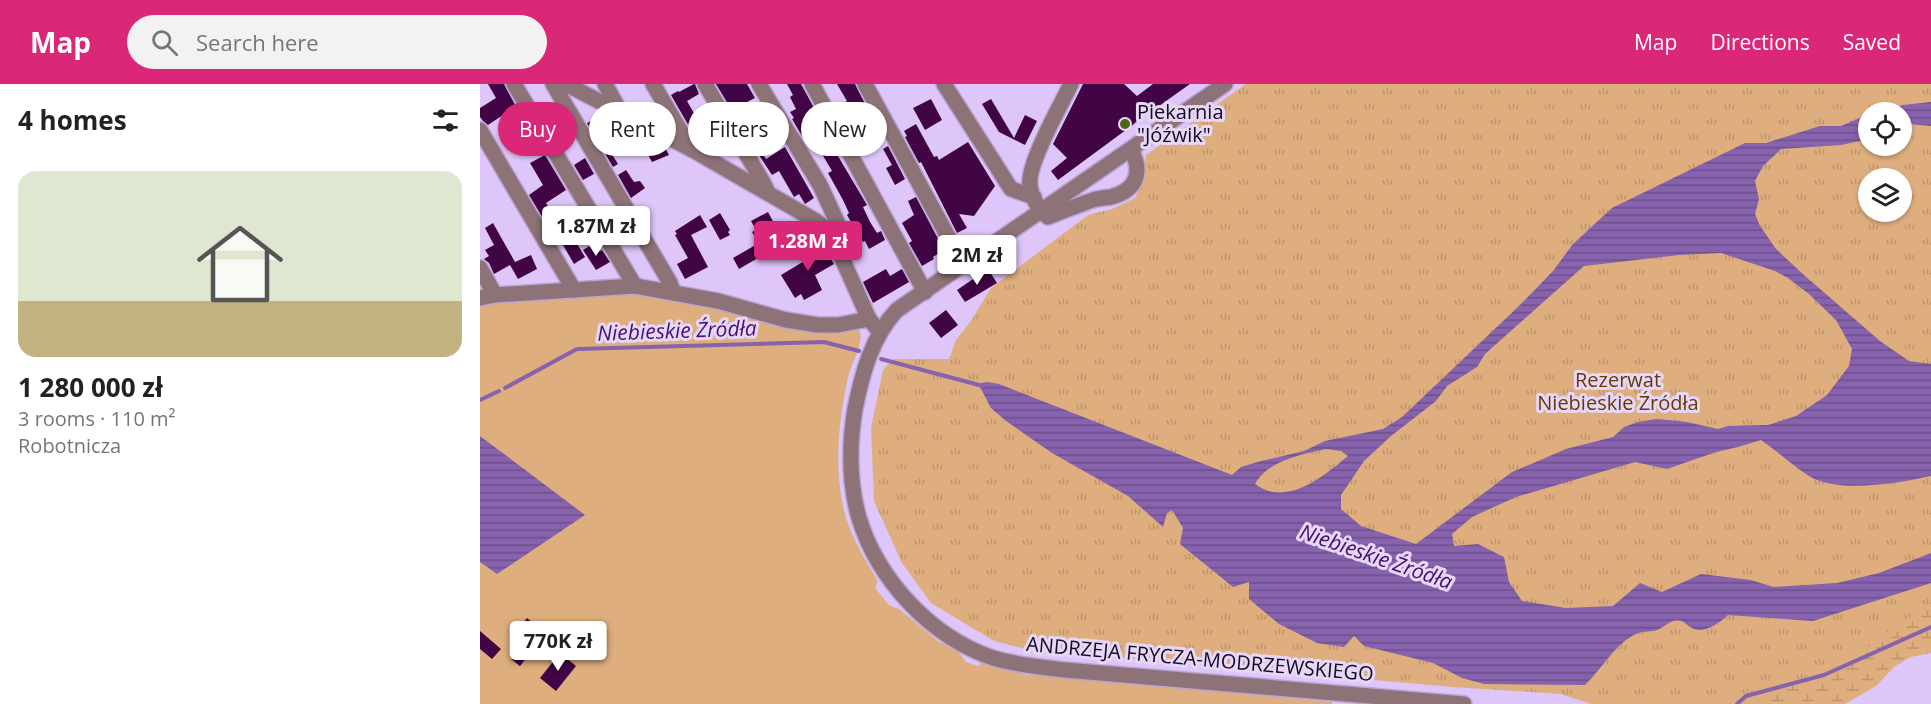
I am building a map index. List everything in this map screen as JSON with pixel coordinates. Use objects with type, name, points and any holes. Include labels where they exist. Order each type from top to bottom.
[{"type":"street","points":[[514,84],[634,286]]},
{"type":"street","points":[[553,84],[674,293]]},
{"type":"street","points":[[566,84],[600,102]]},
{"type":"street","points":[[605,84],[615,102]]},
{"type":"street","points":[[653,84],[688,144]]},
{"type":"street","points":[[705,84],[768,193]]},
{"type":"street","points":[[759,84],[820,185],[837,222],[833,238]]},
{"type":"street","points":[[812,84],[926,292]]},
{"type":"street","points":[[865,84],[964,266]]},
{"type":"street","points":[[944,84],[1011,189],[1034,197]]},
{"type":"street","points":[[1071,84],[1032,166],[1030,184],[1041,212],[1048,217],[1095,199],[1111,197],[1127,190],[1137,178],[1137,167],[1131,150]]},
{"type":"street","name":"ANDRZEJA FRYCZA-MODRZEWSKIEGO","points":[[1225,84],[897,310],[888,320],[880,332],[861,381],[852,429],[852,473],[856,504],[867,538],[887,573],[907,600],[946,634],[991,657],[1037,667],[1464,704]]},
{"type":"street","points":[[480,130],[574,290]]},
{"type":"street","points":[[703,156],[828,230],[869,319],[880,332]]},
{"type":"street","points":[[480,268],[487,296],[634,286],[718,302],[818,326],[869,319]]},
{"type":"green space","name":"Rezerwat Niebieskie Źródła","points":[[1246,84],[1931,84],[1931,604],[1892,628],[1818,682],[1781,685],[1750,704],[1591,704],[1561,694],[1453,687],[1026,649],[994,641],[931,603],[902,563],[874,501],[871,428],[883,370],[893,359],[949,359],[956,340],[971,321],[991,288],[1088,215],[1112,209],[1135,198],[1144,179],[1146,155]]},
{"type":"green space","points":[[635,291],[859,329],[860,341],[848,377],[839,442],[840,490],[845,516],[857,545],[878,581],[875,588],[889,605],[899,609],[938,641],[959,652],[966,662],[978,666],[982,662],[1027,675],[1038,674],[1332,702],[1332,704],[480,704],[480,302]]},
{"type":"green space","points":[[1931,604],[1931,653],[1911,657],[1895,666],[1876,686],[1845,704],[1659,704],[1872,622]]},
{"type":"water","points":[[1931,102],[1931,126],[1912,124],[1912,104]]},
{"type":"water","points":[[1858,119],[1858,141],[1841,145],[1781,149],[1763,166],[1755,181],[1759,199],[1755,214],[1760,226],[1776,249],[1880,341],[1909,361],[1931,364],[1931,476],[1868,485],[1835,485],[1809,476],[1761,440],[1667,469],[1635,462],[1516,497],[1472,517],[1452,534],[1454,546],[1478,544],[1504,557],[1509,582],[1522,601],[1566,608],[1613,606],[1640,583],[1662,592],[1701,574],[1751,580],[1773,587],[1837,583],[1879,573],[1931,553],[1931,583],[1813,621],[1728,615],[1712,626],[1699,630],[1683,622],[1673,621],[1657,630],[1638,633],[1630,637],[1616,649],[1585,685],[1484,684],[1462,678],[1433,663],[1364,646],[1354,636],[1344,647],[1317,643],[1279,624],[1249,599],[1249,582],[1233,587],[1180,544],[1183,528],[1172,510],[1167,513],[1163,527],[1128,496],[1052,453],[1006,421],[991,408],[980,387],[981,383],[987,382],[999,384],[1232,475],[1241,467],[1304,451],[1325,441],[1383,429],[1402,417],[1520,305],[1553,271],[1573,244],[1612,208],[1745,143],[1766,143],[1820,126],[1841,126]],"holes":[[[1721,253],[1775,271],[1809,294],[1836,320],[1852,349],[1849,366],[1827,395],[1796,416],[1768,425],[1728,426],[1718,429],[1687,422],[1656,419],[1638,422],[1624,427],[1613,437],[1566,449],[1512,472],[1416,544],[1361,526],[1341,509],[1341,495],[1364,461],[1391,436],[1436,401],[1447,386],[1477,367],[1485,354],[1584,266],[1679,255]],[[1326,449],[1341,451],[1348,456],[1316,480],[1292,491],[1279,493],[1267,491],[1255,484],[1276,464],[1296,456]]]},
{"type":"water","points":[[480,436],[585,515],[497,574],[480,562]]},
{"type":"building","points":[[488,84],[504,84],[514,102],[498,102],[498,118],[488,125],[480,117],[480,108],[496,98]]},
{"type":"building","points":[[695,84],[699,94],[687,101],[688,125],[671,95]]},
{"type":"building","points":[[716,84],[747,84],[755,98],[747,102],[727,102]]},
{"type":"building","points":[[787,84],[801,84],[811,102],[801,102],[801,134],[790,112],[796,109],[790,97],[793,95]]},
{"type":"building","points":[[837,84],[855,84],[864,102],[845,102],[847,101]]},
{"type":"building","points":[[1083,84],[1124,84],[1137,96],[1153,84],[1190,84],[1152,111],[1147,110],[1134,124],[1058,180],[1051,171],[1067,158],[1053,144]]},
{"type":"building","points":[[931,99],[942,120],[925,130],[913,108]]},
{"type":"building","points":[[991,99],[1014,138],[1025,115],[1037,121],[1025,145],[999,132],[982,104]]},
{"type":"building","points":[[916,124],[934,157],[937,156],[939,160],[968,142],[995,186],[974,216],[959,214],[967,228],[957,233],[921,162],[919,163],[905,137],[907,136],[904,131]]},
{"type":"building","points":[[887,147],[905,179],[895,185],[886,168],[892,165],[887,156]]},
{"type":"building","points":[[789,154],[814,198],[805,204],[799,194],[794,197],[779,171],[772,175],[760,156],[764,156],[766,159],[771,156],[789,156]]},
{"type":"building","points":[[546,156],[566,190],[546,203],[558,222],[562,219],[585,257],[574,264],[559,238],[556,240],[529,195],[543,185],[530,163]]},
{"type":"building","points":[[606,156],[613,156],[618,164],[613,167]]},
{"type":"building","points":[[649,156],[667,156],[652,162]]},
{"type":"building","points":[[823,156],[838,156],[867,205],[863,207],[870,222],[877,233],[881,231],[885,240],[869,249],[865,241],[863,242],[847,215],[849,213],[828,173],[832,171]]},
{"type":"building","points":[[585,158],[594,174],[583,180],[574,165]]},
{"type":"building","points":[[626,170],[634,182],[640,181],[645,188],[631,198],[618,175]]},
{"type":"building","points":[[916,197],[944,250],[922,266],[909,243],[912,241],[902,223],[914,215],[908,201]]},
{"type":"building","points":[[768,212],[776,227],[765,233],[775,251],[739,269],[733,258],[759,243],[752,232],[756,230],[751,221]]},
{"type":"building","points":[[720,213],[730,230],[728,232],[730,235],[720,240],[709,220]]},
{"type":"building","points":[[700,215],[707,227],[691,235],[708,267],[685,279],[677,264],[688,258],[675,231]]},
{"type":"building","points":[[493,223],[515,262],[531,255],[537,269],[518,279],[510,265],[494,274],[489,263],[484,259],[489,256],[485,250],[494,245],[485,228]]},
{"type":"building","points":[[817,236],[834,264],[815,275],[822,290],[804,300],[801,294],[795,298],[781,275],[815,252],[809,241]]},
{"type":"building","points":[[593,244],[598,252],[602,250],[610,262],[596,270],[583,250]]},
{"type":"building","points":[[886,269],[890,276],[902,269],[909,282],[873,303],[863,282]]},
{"type":"building","points":[[988,269],[997,283],[965,302],[957,290]]},
{"type":"building","points":[[946,310],[958,325],[941,338],[929,323]]},
{"type":"building","points":[[527,618],[550,637],[544,645],[539,642],[520,666],[511,659],[527,639],[517,631]]},
{"type":"building","points":[[480,631],[501,649],[492,659],[480,649]]},
{"type":"building","points":[[560,653],[576,666],[556,691],[540,678]]},
{"type":"waterway","name":"Niebieskie Źródła","points":[[505,388],[577,349],[824,342],[859,351]]},
{"type":"waterway","name":"Niebieskie Źródła","points":[[881,359],[983,386]]},
{"type":"waterway","name":"Niebieskie Źródła","points":[[480,400],[499,391]]},
{"type":"waterway","points":[[1737,704],[1746,696],[1824,675],[1931,627]]},
{"type":"place","name":"Piekarnia \"Jóźwik\"","points":[[1125,124]]}]
